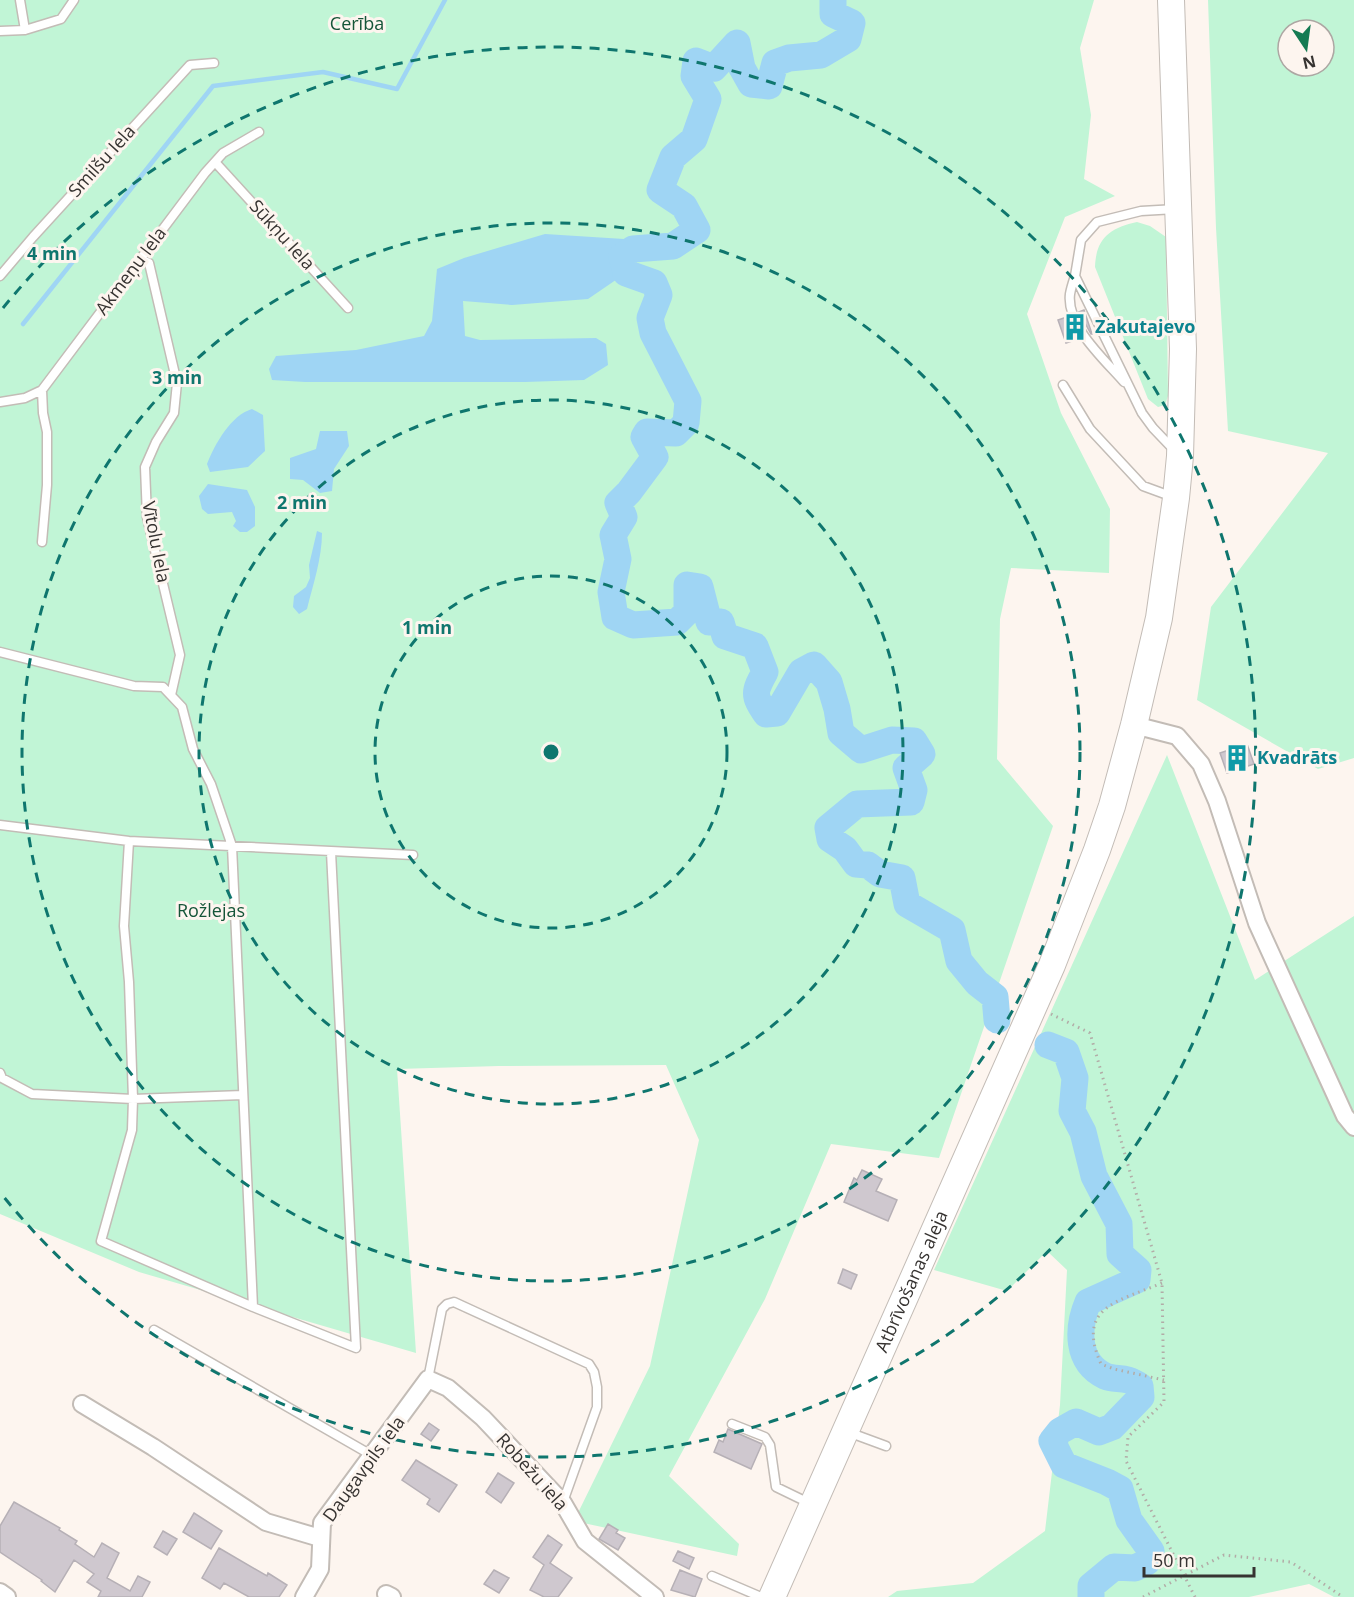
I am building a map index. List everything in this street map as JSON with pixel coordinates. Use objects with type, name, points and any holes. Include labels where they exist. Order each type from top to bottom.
[{"type":"main road","name":"Atbrīvošanas aleja","points":[[772,1597],[1052,965],[1097,850],[1112,806],[1134,725],[1159,618],[1180,456],[1183,350],[1171,0]]},
{"type":"street","points":[[1134,725],[1178,736],[1201,764],[1217,801],[1257,923],[1308,1037],[1346,1116],[1354,1127]]},
{"type":"street","name":"Daugavpils iela","points":[[304,1597],[320,1569],[322,1523],[428,1379]]},
{"type":"street","name":"Robežu iela","points":[[428,1379],[448,1388],[483,1418],[563,1503],[585,1541],[655,1597]]},
{"type":"street","points":[[82,1404],[153,1447],[266,1522],[320,1538]]},
{"type":"street","points":[[0,1592],[7,1597]]},
{"type":"lane","points":[[20,0],[26,30]]},
{"type":"lane","points":[[0,31],[26,30],[61,19],[74,0]]},
{"type":"lane","name":"Smilšu Iela","points":[[0,276],[190,65],[214,63]]},
{"type":"lane","name":"Akmeņu Iela","points":[[42,390],[215,162],[223,153],[259,132]]},
{"type":"lane","name":"Sūkņu Iela","points":[[215,162],[348,308]]},
{"type":"lane","points":[[1131,390],[1083,336],[1071,308],[1070,295],[1081,240],[1098,222],[1142,211],[1178,209]]},
{"type":"lane","name":"Vītolu Iela","points":[[140,259],[149,263],[177,383],[174,413],[156,442],[145,467],[147,517],[180,655],[171,695]]},
{"type":"lane","points":[[1075,276],[1142,413],[1180,456]]},
{"type":"lane","points":[[1063,385],[1090,429],[1143,486],[1176,498]]},
{"type":"lane","points":[[0,402],[25,398],[42,390],[47,432],[42,542]]},
{"type":"lane","points":[[0,652],[134,686],[163,687],[182,707],[193,749],[212,784],[232,846],[253,1307]]},
{"type":"lane","points":[[0,825],[129,841],[413,855]]},
{"type":"lane","points":[[129,841],[124,926],[129,982],[132,1130],[101,1240],[253,1307],[356,1348],[331,852]]},
{"type":"lane","points":[[0,1073],[2,1078],[32,1094],[133,1099],[243,1095]]},
{"type":"lane","points":[[428,1379],[442,1309],[454,1302],[589,1364],[596,1380],[597,1407],[563,1503]]},
{"type":"lane","points":[[154,1330],[373,1456]]},
{"type":"lane","points":[[732,1424],[765,1437],[770,1445],[776,1487],[813,1504]]},
{"type":"lane","points":[[845,1431],[886,1446]]},
{"type":"lane","points":[[712,1576],[761,1597]]},
{"type":"path","points":[[1049,1013],[1090,1033],[1162,1283],[1164,1402],[1128,1437],[1126,1461],[1195,1597]]},
{"type":"path","points":[[1162,1283],[1104,1307],[1094,1321],[1094,1348],[1101,1364],[1164,1380]]},
{"type":"path","points":[[1143,1597],[1224,1556],[1292,1562],[1343,1597]]},
{"type":"green space","points":[[0,0],[1094,0],[1080,48],[1091,115],[1084,179],[1115,196],[1065,217],[1027,314],[1061,413],[1110,509],[1109,573],[1011,568],[1000,619],[997,759],[1053,826],[939,1158],[831,1144],[765,1299],[669,1476],[739,1544],[737,1556],[574,1521],[650,1366],[699,1140],[666,1065],[397,1069],[416,1353],[139,1272],[0,1214]]},
{"type":"green space","points":[[1208,0],[1354,0],[1354,758],[1318,769],[1197,700],[1211,607],[1328,453],[1228,431],[1216,228]]},
{"type":"green space","points":[[1137,222],[1150,226],[1166,237],[1168,396],[1165,405],[1158,407],[1148,399],[1095,267],[1098,249],[1106,236],[1119,227]]},
{"type":"green space","points":[[1167,755],[1255,980],[1354,916],[1354,1597],[1334,1597],[1309,1584],[1249,1597],[888,1597],[897,1591],[973,1583],[1045,1531],[1060,1405],[1067,1270],[1047,1251],[1007,1291],[934,1270]]},
{"type":"water","points":[[545,234],[624,239],[633,249],[622,257],[626,273],[588,299],[512,305],[463,301],[465,336],[480,340],[596,338],[606,344],[608,365],[584,380],[305,382],[272,380],[269,369],[276,356],[356,350],[424,336],[432,321],[437,269],[464,258]]},
{"type":"water","points":[[252,409],[263,415],[265,451],[248,467],[210,472],[207,464],[225,431],[237,417]]},
{"type":"water","points":[[320,431],[347,431],[349,446],[334,469],[332,491],[320,493],[303,480],[290,479],[290,458],[316,449]]},
{"type":"water","points":[[208,484],[247,490],[255,507],[255,526],[247,532],[240,532],[233,526],[236,521],[232,512],[208,514],[202,509],[199,496]]},
{"type":"water","points":[[317,531],[322,533],[317,571],[307,609],[299,614],[293,607],[294,596],[306,587],[310,578],[309,565]]},
{"type":"building","points":[[1084,310],[1092,334],[1079,312]]},
{"type":"building","points":[[1067,317],[1078,339],[1066,343],[1058,320]]},
{"type":"building","name":"Kvadrāts","points":[[1247,744],[1254,764],[1227,773],[1220,753]]},
{"type":"building","points":[[862,1170],[882,1179],[876,1191],[897,1200],[888,1221],[844,1202],[854,1178],[857,1180]]},
{"type":"building","points":[[843,1269],[857,1275],[851,1289],[838,1283]]},
{"type":"building","points":[[429,1423],[439,1430],[431,1441],[421,1434]]},
{"type":"building","points":[[728,1429],[762,1444],[751,1469],[714,1452],[719,1440],[723,1442]]},
{"type":"building","points":[[416,1460],[457,1485],[439,1512],[427,1504],[430,1499],[402,1480]]},
{"type":"building","points":[[498,1473],[514,1483],[501,1503],[486,1492]]},
{"type":"building","points":[[14,1502],[60,1528],[59,1530],[77,1541],[75,1544],[94,1557],[102,1543],[119,1553],[107,1578],[130,1591],[138,1576],[150,1582],[142,1597],[98,1597],[101,1591],[87,1582],[94,1574],[74,1560],[55,1592],[42,1580],[0,1552],[0,1526]]},
{"type":"building","points":[[194,1513],[222,1531],[211,1549],[183,1532]]},
{"type":"building","points":[[608,1524],[618,1530],[616,1533],[625,1538],[618,1550],[599,1539]]},
{"type":"building","points":[[163,1531],[177,1539],[167,1555],[154,1547]]},
{"type":"building","points":[[548,1535],[562,1545],[550,1563],[572,1578],[558,1597],[544,1597],[530,1590],[544,1565],[533,1557]]},
{"type":"building","points":[[219,1548],[287,1585],[279,1597],[249,1597],[224,1583],[220,1589],[202,1578]]},
{"type":"building","points":[[678,1551],[694,1558],[689,1569],[673,1561]]},
{"type":"building","points":[[494,1570],[509,1578],[499,1593],[484,1584]]},
{"type":"building","points":[[680,1570],[702,1579],[695,1597],[671,1590]]},
{"type":"waterway","points":[[23,324],[213,86],[323,72],[397,89],[445,0]]},
{"type":"waterway","points":[[833,0],[833,14],[852,23],[848,39],[821,55],[789,58],[775,63],[769,86],[751,84],[742,68],[737,43],[714,68],[696,61],[694,76],[708,99],[694,139],[673,157],[660,190],[684,206],[697,230],[673,246],[633,249],[622,257],[626,273],[654,283],[659,295],[650,318],[653,333],[688,401],[686,423],[676,433],[647,432],[644,437],[655,457],[618,503],[624,517],[613,535],[618,559],[611,592],[615,617],[633,625],[677,622],[687,612],[687,585],[700,587],[709,622],[721,622],[725,636],[755,646],[765,672],[756,693],[766,714],[777,713],[801,672],[814,665],[829,682],[841,733],[861,750],[892,740],[914,741],[922,754],[906,768],[914,790],[911,802],[857,804],[828,828],[830,839],[845,849],[856,864],[868,865],[880,874],[902,878],[907,904],[952,930],[959,961],[977,983],[995,997],[997,1020]]},
{"type":"waterway","points":[[1048,1045],[1066,1052],[1075,1078],[1072,1111],[1083,1132],[1094,1176],[1119,1224],[1120,1254],[1138,1270],[1137,1280],[1088,1302],[1081,1333],[1084,1353],[1095,1370],[1110,1378],[1128,1380],[1140,1386],[1141,1397],[1112,1427],[1099,1432],[1076,1422],[1060,1431],[1052,1441],[1064,1465],[1120,1489],[1129,1520],[1151,1551],[1147,1562],[1135,1568],[1114,1567],[1091,1586],[1091,1597]]},
{"type":"place","name":"Zakutajevo","points":[[1075,327]]},
{"type":"place","name":"Kvadrāts","points":[[1237,758]]},
{"type":"park label","name":"Cerība","points":[[357,24]]},
{"type":"park label","name":"Rožlejas","points":[[211,911]]}]
